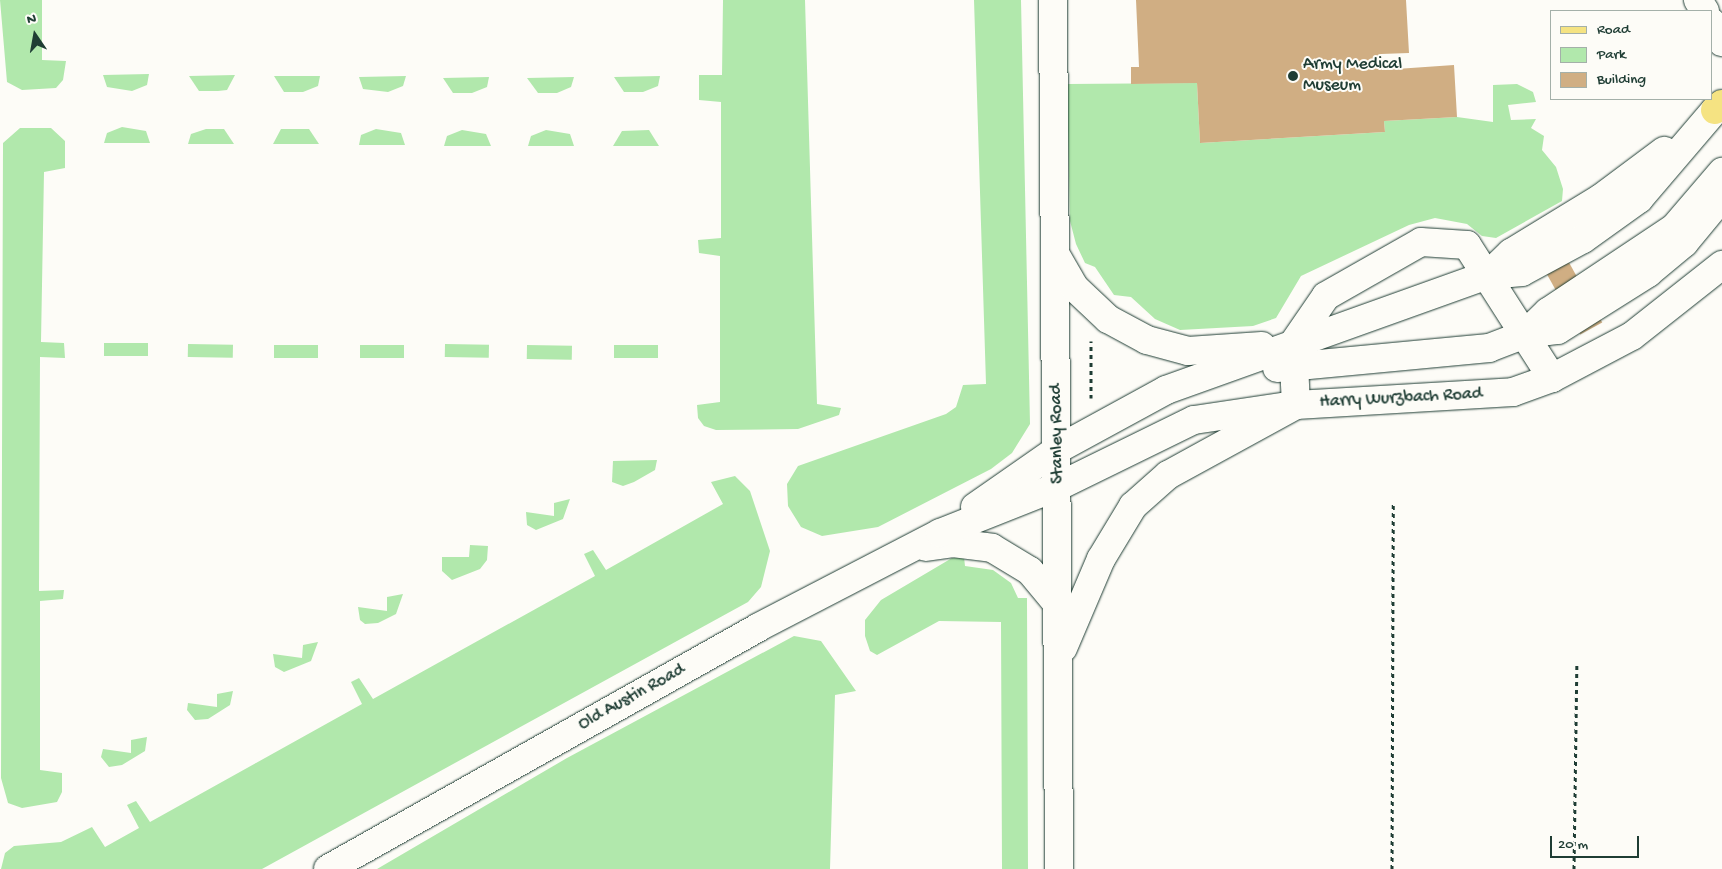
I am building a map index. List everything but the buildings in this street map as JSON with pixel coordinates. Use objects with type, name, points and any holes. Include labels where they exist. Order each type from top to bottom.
[{"type":"street","name":"Stanley Road","points":[[1053,0],[1059,486],[1059,869]]},
{"type":"street","points":[[1712,24],[1722,42]]},
{"type":"street","points":[[1058,449],[1166,390],[1212,373],[1294,355],[1488,275],[1511,254],[1608,193],[1718,107]]},
{"type":"street","points":[[1525,334],[1548,312],[1674,228],[1722,172]]},
{"type":"street","points":[[1056,255],[1081,294],[1108,318],[1147,340],[1188,351],[1294,355],[1489,348],[1525,334],[1558,330],[1648,273],[1684,243],[1722,197]]},
{"type":"street","points":[[1059,658],[1101,559],[1132,506],[1168,475],[1296,405],[1294,355],[1326,296],[1422,242],[1467,245],[1488,275],[1552,378]]},
{"type":"street","name":"Harry Wurzbach Road","points":[[1059,486],[1194,420],[1296,405],[1513,392],[1552,378],[1632,336],[1722,265]]},
{"type":"street","name":"Old Austin Road","points":[[940,533],[1058,449]]},
{"type":"street","name":"Old Austin Road","points":[[328,869],[759,627],[940,533],[1059,486]]},
{"type":"street","points":[[907,550],[953,543],[992,548],[1030,571],[1059,606]]},
{"type":"path","points":[[1091,330],[1091,406]]},
{"type":"path","points":[[1392,869],[1393,504]]},
{"type":"path","points":[[1574,869],[1577,662]]},
{"type":"green space","points":[[0,0],[42,0],[42,60],[66,61],[63,80],[56,88],[22,90],[7,82]]},
{"type":"green space","points":[[723,0],[805,0],[817,404],[841,408],[839,415],[798,429],[716,430],[704,426],[698,418],[697,405],[720,402],[720,256],[699,253],[698,240],[721,238],[721,102],[699,100],[699,75],[722,75]]},
{"type":"green space","points":[[974,0],[1021,0],[1030,424],[1012,453],[991,469],[878,527],[822,536],[801,527],[788,506],[787,484],[798,466],[946,414],[956,407],[963,385],[986,384]]},
{"type":"green space","points":[[149,74],[147,85],[132,91],[107,87],[103,75]]},
{"type":"green space","points":[[235,75],[227,90],[218,91],[199,91],[189,76]]},
{"type":"green space","points":[[274,76],[320,76],[318,86],[303,92],[284,92]]},
{"type":"green space","points":[[406,76],[403,86],[388,92],[363,89],[359,77]]},
{"type":"green space","points":[[660,76],[658,86],[643,92],[624,92],[614,77]]},
{"type":"green space","points":[[489,77],[487,87],[472,93],[453,93],[443,78]]},
{"type":"green space","points":[[574,77],[571,87],[557,93],[538,93],[527,78]]},
{"type":"green space","points":[[1197,83],[1200,143],[1385,132],[1384,121],[1457,117],[1493,122],[1493,85],[1517,84],[1533,92],[1536,102],[1508,105],[1511,120],[1536,119],[1531,128],[1544,136],[1542,150],[1556,167],[1563,189],[1562,201],[1496,238],[1482,236],[1467,224],[1435,218],[1409,225],[1301,276],[1276,318],[1253,326],[1180,330],[1155,319],[1131,297],[1114,295],[1095,267],[1085,263],[1076,244],[1070,221],[1067,84]]},
{"type":"green space","points":[[122,127],[146,131],[150,143],[104,143],[107,133]]},
{"type":"green space","points":[[20,128],[51,128],[65,141],[65,168],[44,172],[41,342],[64,343],[65,358],[40,357],[39,591],[64,590],[63,599],[40,601],[40,770],[62,773],[62,792],[57,802],[22,808],[8,803],[1,778],[3,143]]},
{"type":"green space","points":[[206,129],[224,129],[234,144],[188,144],[191,134]]},
{"type":"green space","points":[[281,129],[309,129],[319,144],[273,144]]},
{"type":"green space","points":[[376,129],[401,133],[405,145],[359,145],[361,135]]},
{"type":"green space","points":[[462,130],[486,134],[491,146],[444,146],[447,136]]},
{"type":"green space","points":[[546,130],[570,134],[574,146],[528,146],[531,136]]},
{"type":"green space","points":[[649,130],[659,146],[613,146],[622,131]]},
{"type":"green space","points":[[104,343],[148,343],[148,356],[104,356]]},
{"type":"green space","points":[[188,344],[233,345],[233,358],[188,357]]},
{"type":"green space","points":[[445,344],[489,345],[489,358],[445,357]]},
{"type":"green space","points":[[274,345],[318,345],[318,358],[274,358]]},
{"type":"green space","points":[[360,345],[404,345],[404,358],[360,358]]},
{"type":"green space","points":[[527,345],[572,346],[572,360],[527,359]]},
{"type":"green space","points":[[614,345],[658,345],[658,358],[614,358]]},
{"type":"green space","points":[[657,460],[655,470],[634,482],[623,486],[612,482],[613,461]]},
{"type":"green space","points":[[735,476],[750,491],[770,551],[761,587],[748,602],[262,869],[1,869],[5,853],[14,846],[61,842],[92,827],[105,847],[139,828],[127,805],[136,801],[150,822],[362,704],[351,682],[359,678],[373,699],[595,576],[584,554],[593,550],[606,570],[723,504],[711,482]]},
{"type":"green space","points":[[570,499],[563,519],[536,530],[527,525],[526,512],[554,516],[554,503]]},
{"type":"green space","points":[[470,545],[488,546],[487,560],[480,569],[452,580],[442,571],[442,557],[469,557]]},
{"type":"green space","points":[[964,557],[965,566],[993,570],[1011,583],[1018,598],[1027,598],[1028,869],[1002,869],[1001,622],[939,621],[877,655],[870,651],[865,636],[865,620],[881,600],[952,558]]},
{"type":"green space","points":[[403,594],[396,614],[378,623],[365,624],[360,620],[358,607],[387,611],[387,597]]},
{"type":"green space","points":[[794,636],[821,641],[856,691],[835,695],[830,869],[377,869],[567,758]]},
{"type":"green space","points":[[318,642],[311,661],[284,672],[275,667],[273,654],[302,658],[303,645]]},
{"type":"green space","points":[[233,691],[230,705],[208,719],[195,720],[187,710],[188,703],[217,707],[217,694]]},
{"type":"green space","points":[[147,737],[145,751],[122,765],[109,767],[101,757],[103,749],[131,753],[131,740]]},
{"type":"place","name":"Army Medical Museum","points":[[1293,76]]}]
